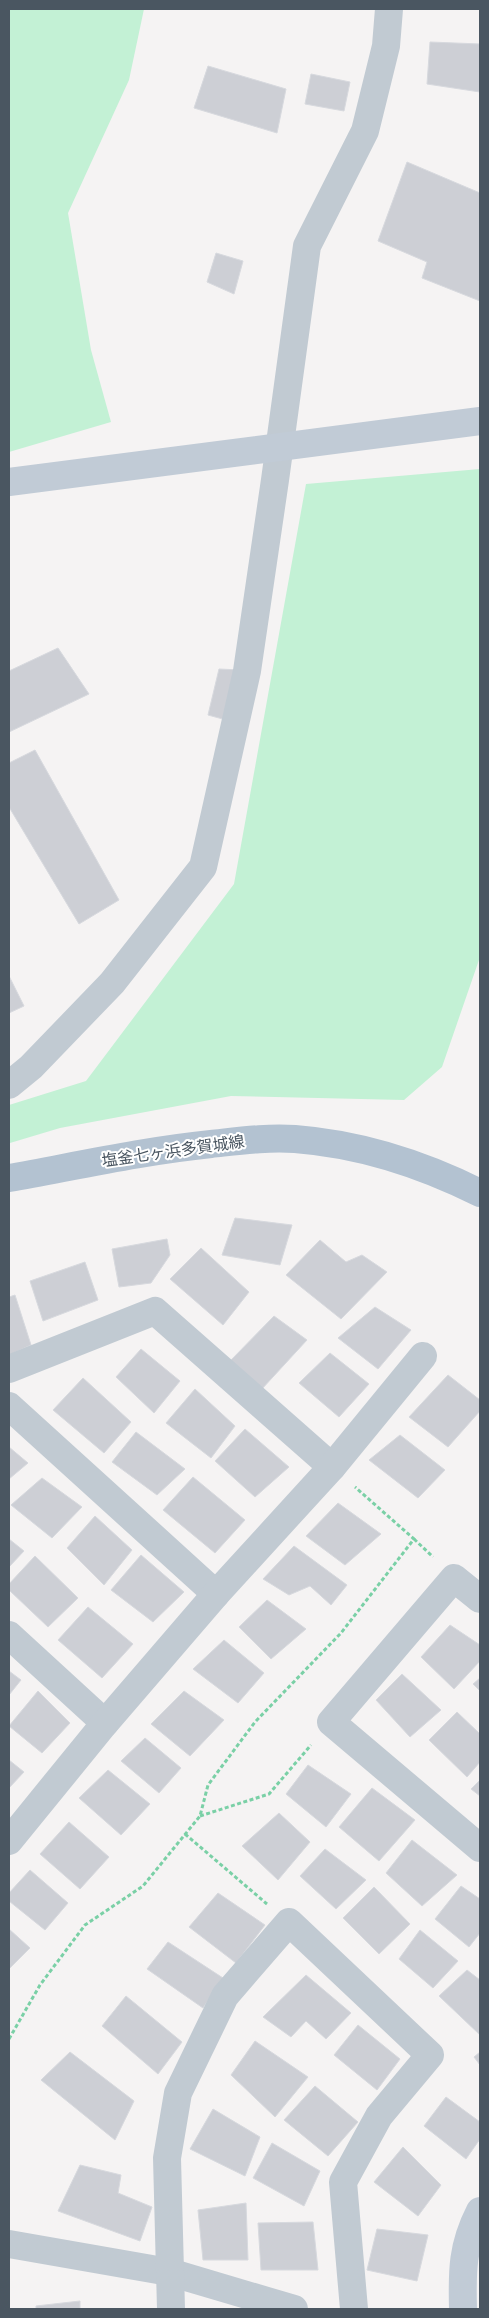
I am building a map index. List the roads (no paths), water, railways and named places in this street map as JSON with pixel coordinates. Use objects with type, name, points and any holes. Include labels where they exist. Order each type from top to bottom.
[{"type":"main road","name":"塩釜七ヶ浜多賀城線","points":[[9,1178],[174,1148],[252,1139],[294,1139],[337,1144],[386,1155],[421,1166],[480,1193]]},
{"type":"street","points":[[9,1085],[31,1066],[112,983],[203,866],[246,671],[280,447],[307,246],[365,132],[386,46],[390,9]]},
{"type":"street","points":[[9,482],[480,421]]},
{"type":"street","points":[[9,1369],[155,1311],[332,1467]]},
{"type":"street","points":[[9,1841],[105,1723],[216,1594],[332,1467],[423,1356]]},
{"type":"street","points":[[9,1406],[216,1594]]},
{"type":"street","points":[[480,1599],[454,1578],[332,1722],[480,1848]]},
{"type":"street","points":[[9,1635],[105,1723]]},
{"type":"street","points":[[171,2309],[168,2272],[167,2158],[178,2093],[225,1996],[289,1922],[430,2055],[379,2116],[343,2182],[354,2309]]},
{"type":"street","points":[[463,2309],[462,2271],[464,2251],[470,2231],[480,2211]]},
{"type":"street","points":[[9,2244],[168,2272],[294,2309]]}]
